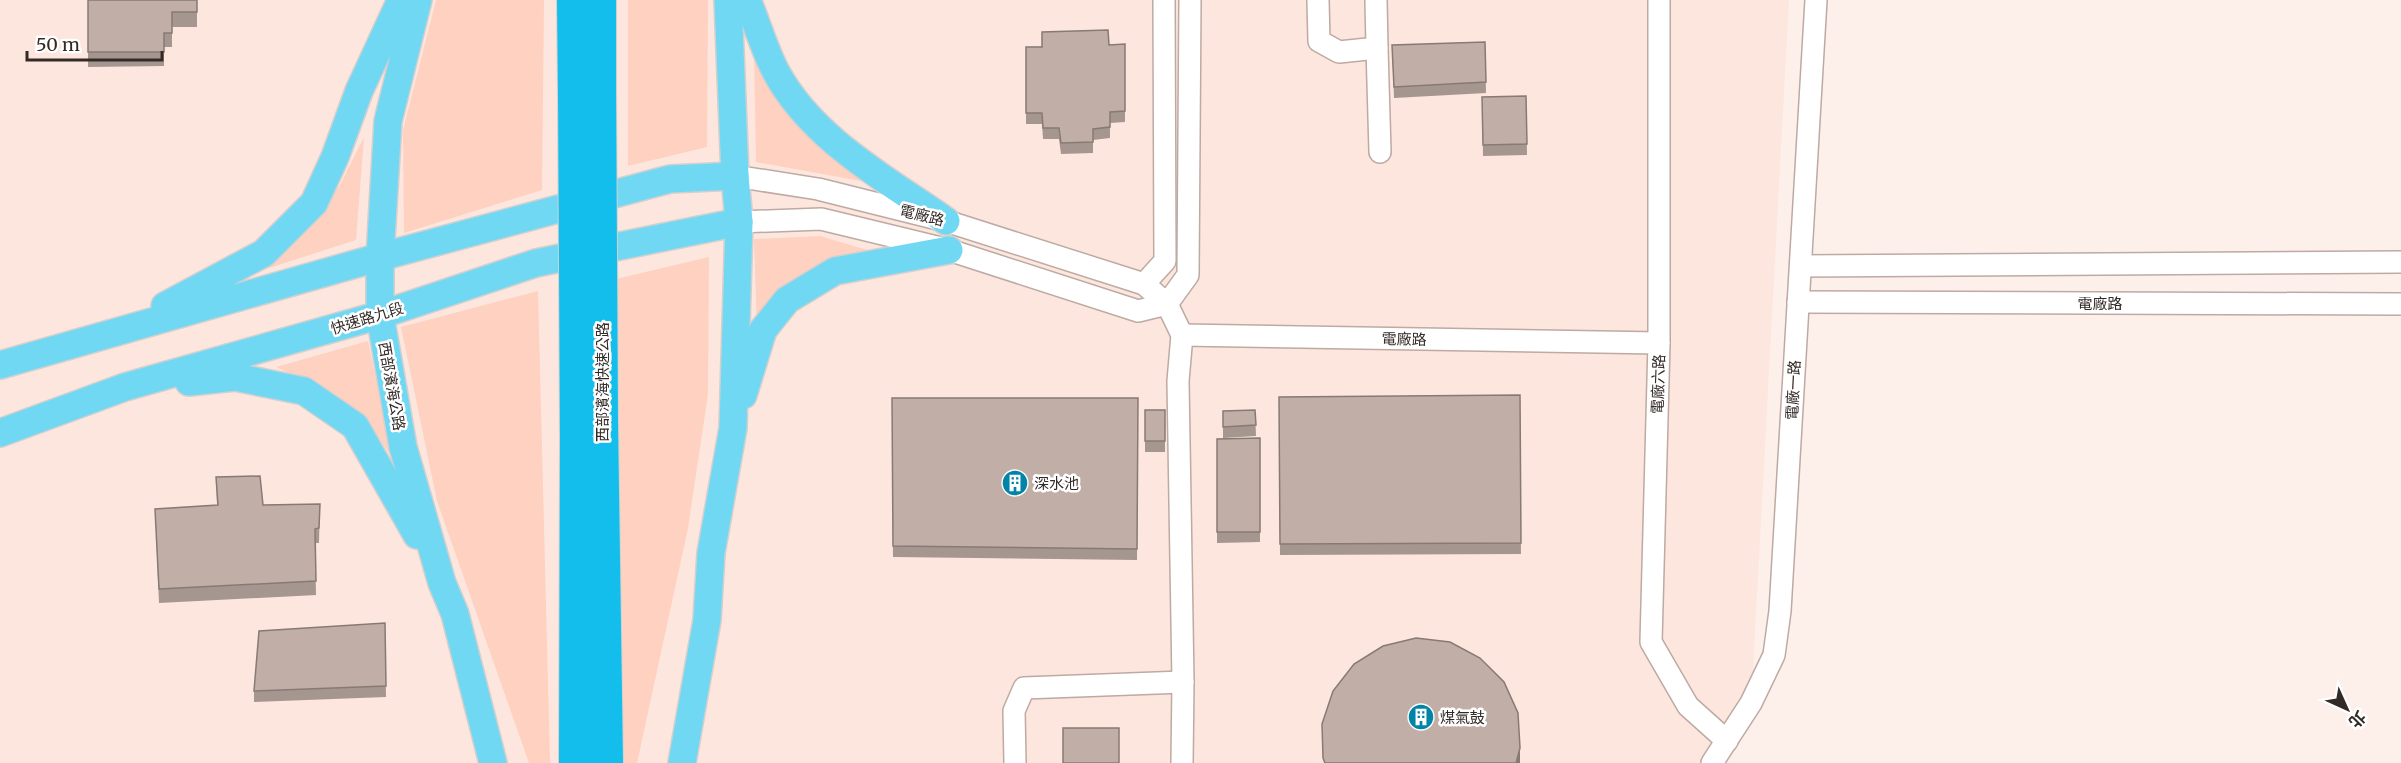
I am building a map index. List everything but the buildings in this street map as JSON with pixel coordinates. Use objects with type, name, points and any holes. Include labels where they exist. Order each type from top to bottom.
[{"type":"highway","name":"西部濱海快速公路","points":[[573,0],[587,91],[589,430],[575,763]]},
{"type":"highway","name":"西部濱海快速公路","points":[[587,91],[600,0]]},
{"type":"highway","name":"西部濱海快速公路","points":[[589,430],[607,763]]},
{"type":"main road","points":[[119,331],[264,253],[314,203],[335,157],[359,91],[401,0]]},
{"type":"main road","name":"西部濱海公路","points":[[418,0],[388,121],[380,257],[380,315],[403,447],[442,583],[455,614],[493,763]]},
{"type":"main road","points":[[682,763],[707,620],[711,553],[732,428],[739,222],[728,0]]},
{"type":"main road","points":[[747,0],[776,72],[805,114],[855,158],[946,221]]},
{"type":"main road","points":[[0,365],[380,257],[670,178],[735,176]]},
{"type":"main road","name":"快速路九段","points":[[0,433],[125,387],[380,315],[536,262],[739,222]]},
{"type":"main road","points":[[732,428],[763,330],[787,300],[835,271],[949,250]]},
{"type":"main road","points":[[125,387],[236,377],[304,391],[355,426],[391,487],[442,583]]},
{"type":"street","points":[[1144,284],[1166,261],[1164,0]]},
{"type":"street","points":[[1167,304],[1188,274],[1190,0]]},
{"type":"street","points":[[1318,0],[1319,41],[1339,52],[1377,48]]},
{"type":"street","points":[[1376,0],[1380,152]]},
{"type":"street","name":"電廠六路","points":[[1659,0],[1659,343],[1651,642],[1688,706],[1727,741]]},
{"type":"street","name":"電廠一路","points":[[1712,763],[1752,703],[1774,655],[1780,611],[1816,0]]},
{"type":"street","name":"電廠路","points":[[735,176],[818,189],[946,221],[1144,284],[1167,304],[1182,335],[1659,343]]},
{"type":"street","name":"電廠路","points":[[739,222],[821,219],[949,250],[1138,311],[1167,304]]},
{"type":"street","points":[[1801,266],[2401,262]]},
{"type":"street","name":"電廠路","points":[[1798,302],[2401,304]]},
{"type":"street","points":[[1182,335],[1178,381],[1183,682],[1182,763]]},
{"type":"street","points":[[1015,763],[1014,711],[1024,688],[1183,682]]},
{"type":"shaded area","points":[[0,0],[1789,0],[1752,690],[1703,763],[0,763]]},
{"type":"shaded area","points":[[436,0],[544,0],[542,190],[404,233],[403,130]]},
{"type":"shaded area","points":[[628,0],[708,0],[707,147],[628,166]]},
{"type":"shaded area","points":[[754,53],[828,152],[861,181],[756,162]]},
{"type":"shaded area","points":[[364,137],[356,240],[263,270],[302,234],[340,185]]},
{"type":"shaded area","points":[[820,236],[874,252],[757,329],[754,239]]},
{"type":"shaded area","points":[[709,257],[708,394],[688,528],[637,763],[620,763],[616,279]]},
{"type":"shaded area","points":[[538,291],[550,763],[529,763],[437,501],[401,327]]},
{"type":"shaded area","points":[[368,341],[392,457],[367,422],[336,395],[276,367]]},
{"type":"place","name":"深水池","points":[[1015,483]]},
{"type":"place","name":"煤氣鼓","points":[[1421,717]]}]
